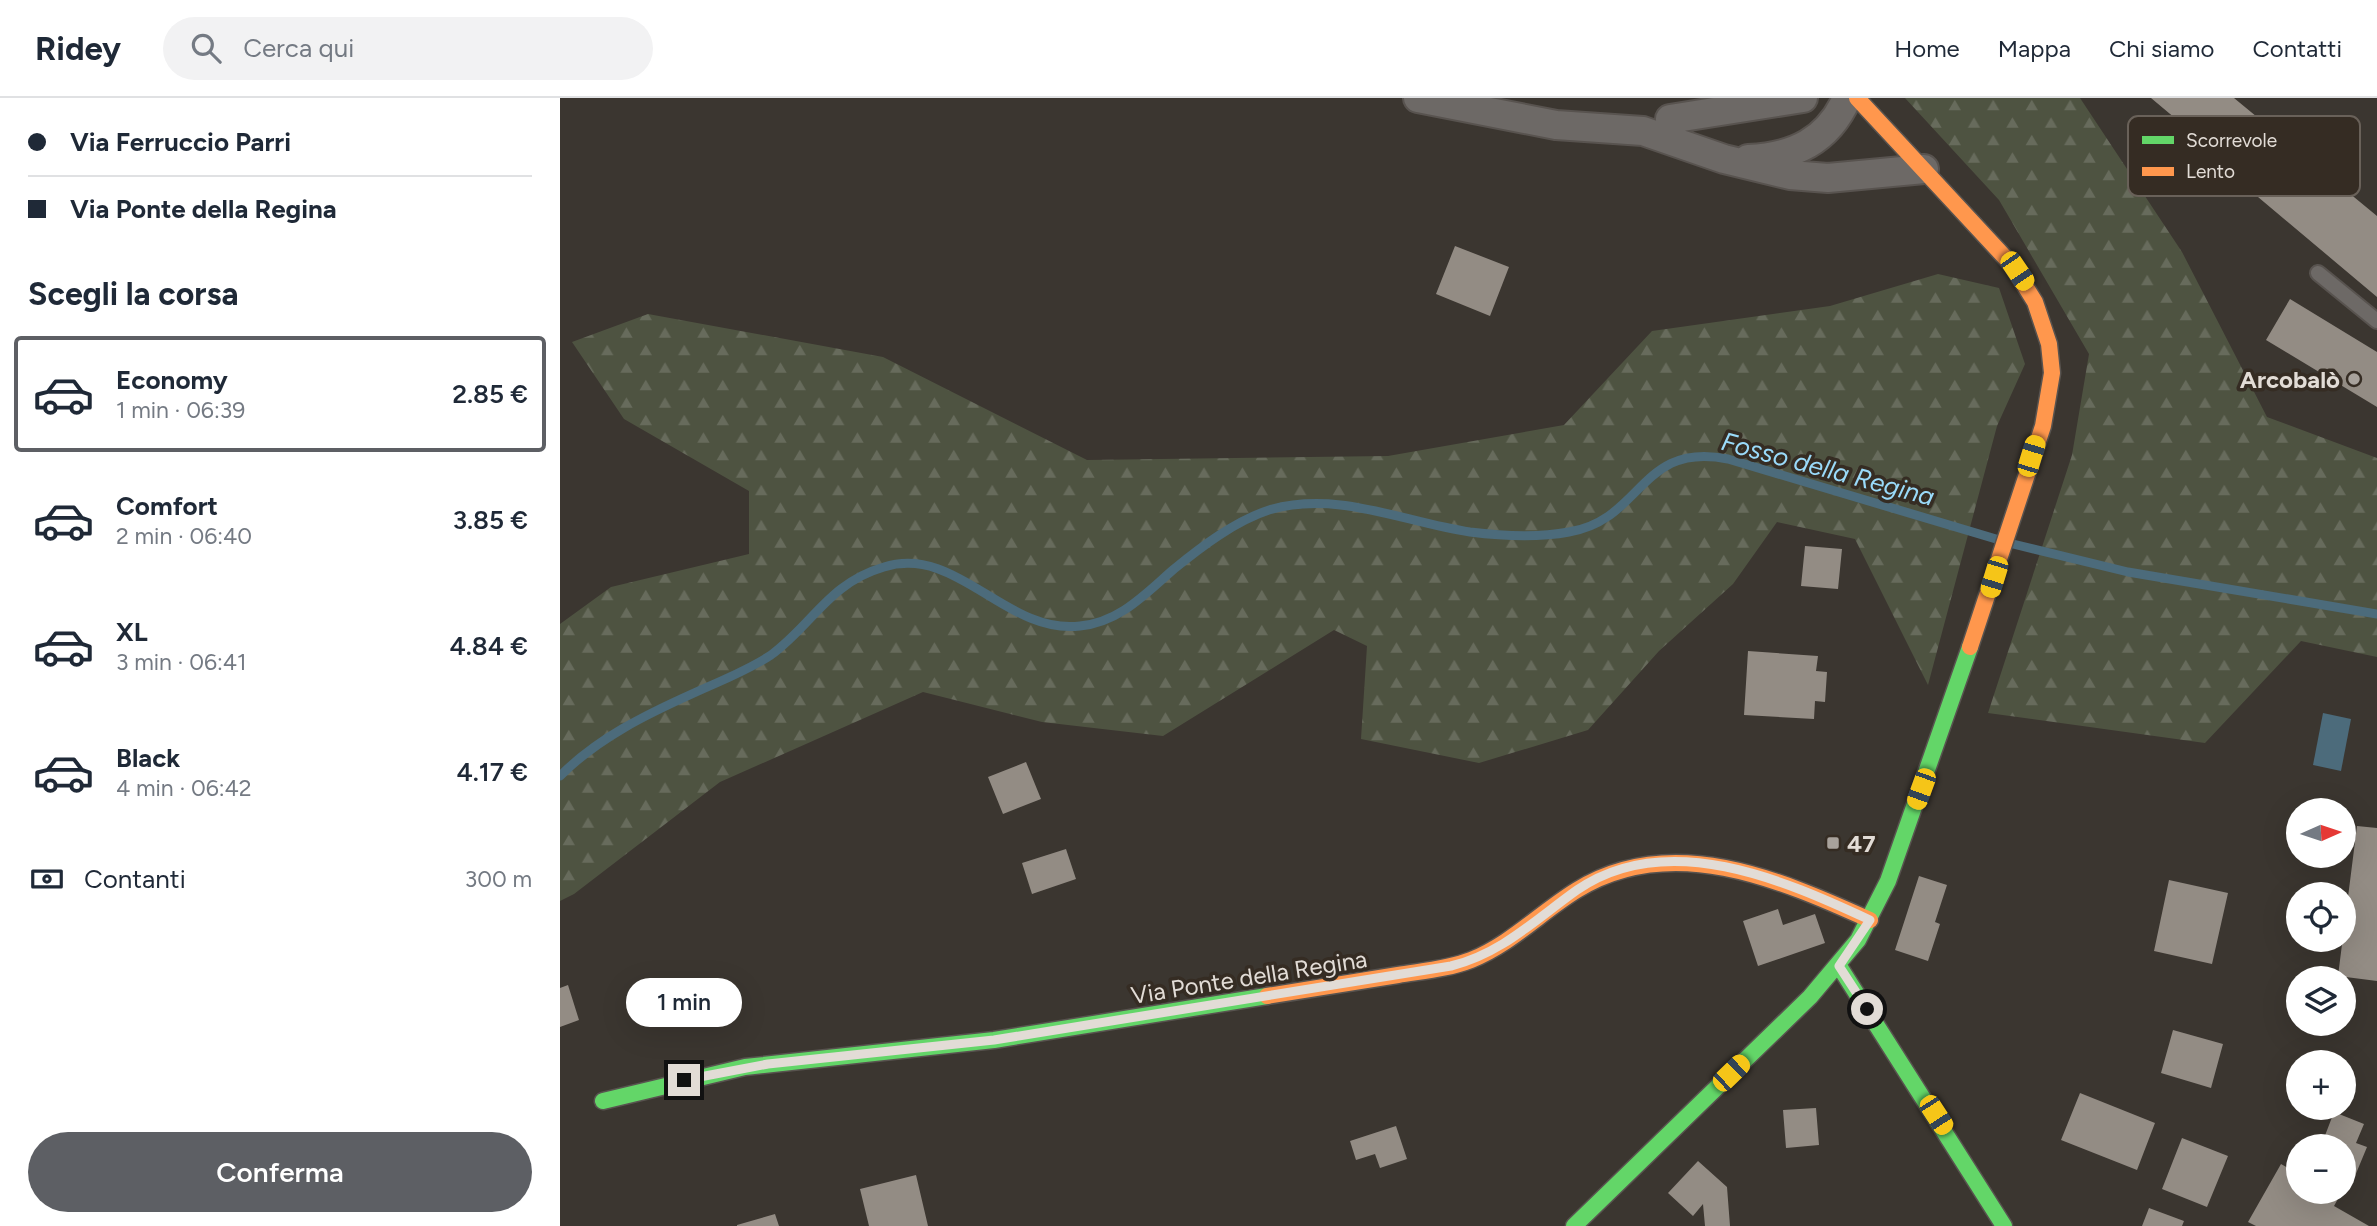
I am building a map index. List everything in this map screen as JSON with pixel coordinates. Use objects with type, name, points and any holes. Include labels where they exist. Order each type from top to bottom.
[{"type":"street","points":[[1418,98],[1564,126],[1643,131],[1724,159],[1773,172],[1808,177],[1924,169]]},
{"type":"street","points":[[1643,131],[1709,98]]},
{"type":"street","points":[[1670,119],[1803,98]]},
{"type":"street","points":[[1724,159],[1766,158],[1802,148],[1828,129],[1847,98]]},
{"type":"street","points":[[1574,1226],[1839,966],[1870,920],[1887,883],[1986,602],[2051,385],[2051,358],[2045,327],[2032,296],[2017,271],[1857,98]]},
{"type":"street","name":"Via Ponte della Regina","points":[[603,1101],[745,1067],[994,1040],[1451,966],[1501,946],[1590,882],[1611,873],[1641,866],[1678,863],[1741,870],[1791,884],[1870,920]]},
{"type":"street","points":[[1839,966],[2004,1226]]},
{"type":"lane","points":[[2318,273],[2377,321]]},
{"type":"green space","points":[[1905,98],[2080,98],[2128,170],[2128,196],[2145,196],[2182,252],[2267,417],[2377,458],[2377,657],[2301,641],[2205,743],[1988,713],[2072,455],[2089,354],[1999,200]]},
{"type":"green space","points":[[1938,274],[1999,288],[2025,364],[1997,426],[1928,685],[1855,539],[1777,522],[1733,584],[1659,651],[1588,730],[1479,763],[1361,739],[1367,646],[1334,630],[1163,736],[1042,722],[923,692],[720,782],[574,894],[560,901],[560,624],[611,587],[749,554],[749,491],[624,419],[572,342],[648,314],[883,357],[1087,460],[1388,456],[1564,425],[1652,331],[1830,306]]},
{"type":"water","points":[[2323,713],[2351,719],[2341,771],[2313,765]]},
{"type":"building","points":[[2151,98],[2234,98],[2256,116],[2172,116]]},
{"type":"building","points":[[2257,196],[2353,196],[2377,216],[2377,297]]},
{"type":"building","points":[[1455,246],[1509,267],[1490,316],[1436,294]]},
{"type":"building","name":"Arcobalò","points":[[2290,299],[2377,352],[2377,407],[2266,340]]},
{"type":"building","points":[[1805,546],[1842,549],[1838,589],[1801,586]]},
{"type":"building","points":[[1748,651],[1818,656],[1816,671],[1827,672],[1825,702],[1815,701],[1814,719],[1744,715]]},
{"type":"building","points":[[1026,762],[1041,799],[1003,814],[988,777]]},
{"type":"building","points":[[2357,826],[2377,828],[2377,981],[2356,978],[2356,966],[2339,966],[2341,952],[2356,952],[2356,882],[2350,882],[2352,868],[2356,868]]},
{"type":"building","points":[[1066,849],[1076,879],[1032,894],[1022,863]]},
{"type":"building","points":[[1919,876],[1947,885],[1935,922],[1940,924],[1928,961],[1895,950]]},
{"type":"building","points":[[2169,880],[2228,893],[2212,964],[2154,951]]},
{"type":"building","points":[[1778,909],[1783,925],[1815,914],[1825,943],[1758,966],[1743,921]]},
{"type":"building","points":[[568,985],[579,1020],[560,1027],[560,988]]},
{"type":"building","points":[[2173,1030],[2223,1044],[2211,1088],[2161,1073]]},
{"type":"building","points":[[2080,1093],[2155,1123],[2137,1170],[2061,1140]]},
{"type":"building","points":[[1816,1108],[1819,1145],[1786,1148],[1783,1110]]},
{"type":"building","points":[[2331,1120],[2354,1120],[2364,1124],[2356,1143],[2356,1134],[2326,1134]]},
{"type":"building","points":[[1396,1126],[1407,1159],[1380,1168],[1375,1154],[1356,1160],[1350,1141]]},
{"type":"building","points":[[2182,1138],[2228,1156],[2207,1207],[2162,1189]]},
{"type":"building","points":[[2356,1143],[2367,1147],[2356,1174]]},
{"type":"building","points":[[1698,1161],[1727,1187],[1730,1226],[1705,1226],[1703,1204],[1693,1216],[1668,1193]]},
{"type":"building","points":[[2281,1164],[2286,1167],[2286,1204],[2335,1204],[2334,1206],[2369,1226],[2256,1226],[2248,1222]]},
{"type":"building","points":[[916,1175],[928,1226],[869,1226],[860,1189]]},
{"type":"building","points":[[2149,1208],[2184,1221],[2182,1226],[2142,1226]]},
{"type":"building","points":[[775,1214],[779,1226],[737,1226],[737,1225]]},
{"type":"waterway","name":"Fosso della Regina","points":[[560,776],[590,750],[623,728],[771,655],[849,583],[884,567],[910,563],[935,568],[959,578],[1028,617],[1053,625],[1080,626],[1120,613],[1207,544],[1231,528],[1269,510],[1295,505],[1345,506],[1470,532],[1520,536],[1557,534],[1593,525],[1613,513],[1659,471],[1676,461],[1699,456],[1728,459],[1996,539]]},
{"type":"waterway","name":"Fosso della Regina","points":[[2013,544],[2128,572],[2377,614]]},
{"type":"traffic: fast","points":[[1574,1226],[1810,997],[1858,940],[1888,881],[1970,647]]},
{"type":"traffic: fast","points":[[1839,966],[2004,1226]]},
{"type":"traffic: fast","points":[[603,1101],[745,1067],[994,1040],[1267,996]]},
{"type":"traffic: slow","points":[[1857,98],[2012,265],[2035,302],[2049,344],[2052,373],[2043,426],[1970,647]]},
{"type":"traffic: slow","points":[[1267,996],[1435,969],[1471,960],[1513,937],[1577,890],[1613,873],[1650,864],[1687,863],[1762,877],[1870,920]]},
{"type":"place","name":"Arcobalò","points":[[2354,379]]},
{"type":"place","name":"47","points":[[1833,843]]},
{"type":"route","points":[[684,1080],[724,1070],[768,1064],[994,1040],[1462,964],[1510,941],[1590,882],[1621,870],[1659,864],[1701,865],[1774,878],[1870,920],[1839,966],[1867,1009]]}]
